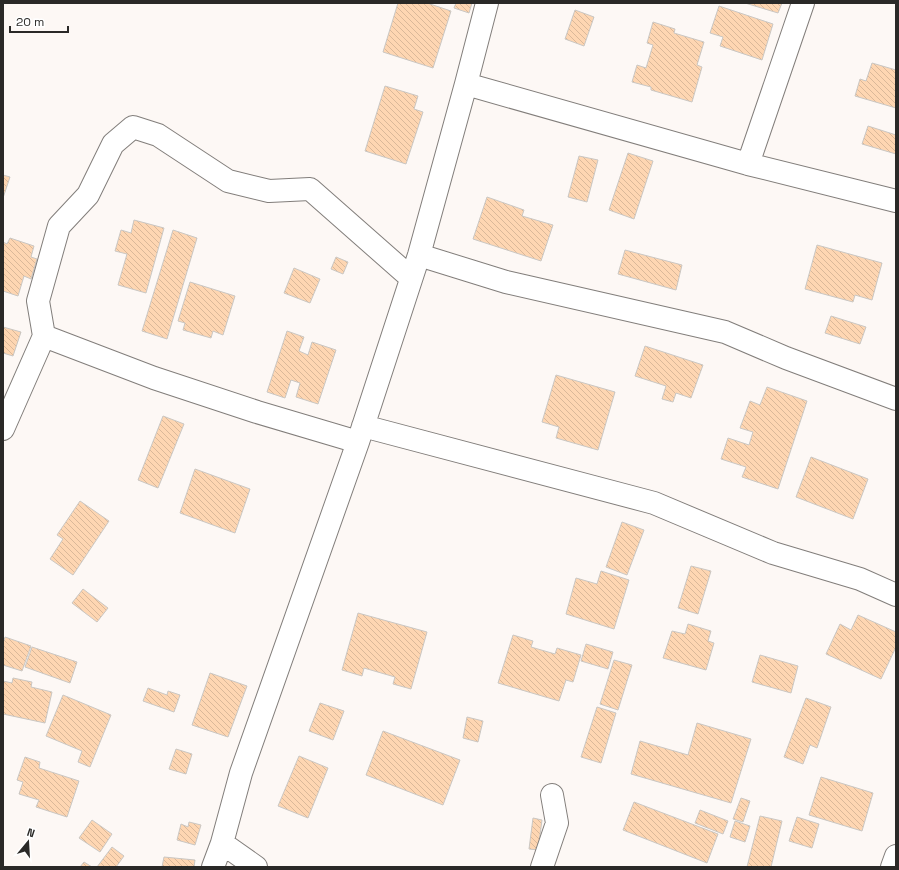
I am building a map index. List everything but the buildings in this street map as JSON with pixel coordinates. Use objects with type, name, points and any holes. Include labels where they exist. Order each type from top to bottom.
[{"type":"street","points":[[213,867],[222,843],[242,773],[361,434],[419,255],[487,3]]},
{"type":"street","points":[[748,164],[803,3]]},
{"type":"street","points":[[466,84],[748,164],[896,201]]},
{"type":"street","points":[[3,429],[44,336],[38,301],[58,226],[88,195],[113,144],[133,127],[158,135],[228,181],[269,191],[310,189],[411,278]]},
{"type":"street","points":[[419,255],[506,282],[725,332],[786,358],[896,399]]},
{"type":"street","points":[[44,336],[154,378],[257,412],[361,434],[654,503],[773,553],[860,579],[896,595]]},
{"type":"street","points":[[542,867],[557,823],[552,795]]},
{"type":"street","points":[[222,843],[256,867]]},
{"type":"street","points":[[892,867],[896,856]]}]
